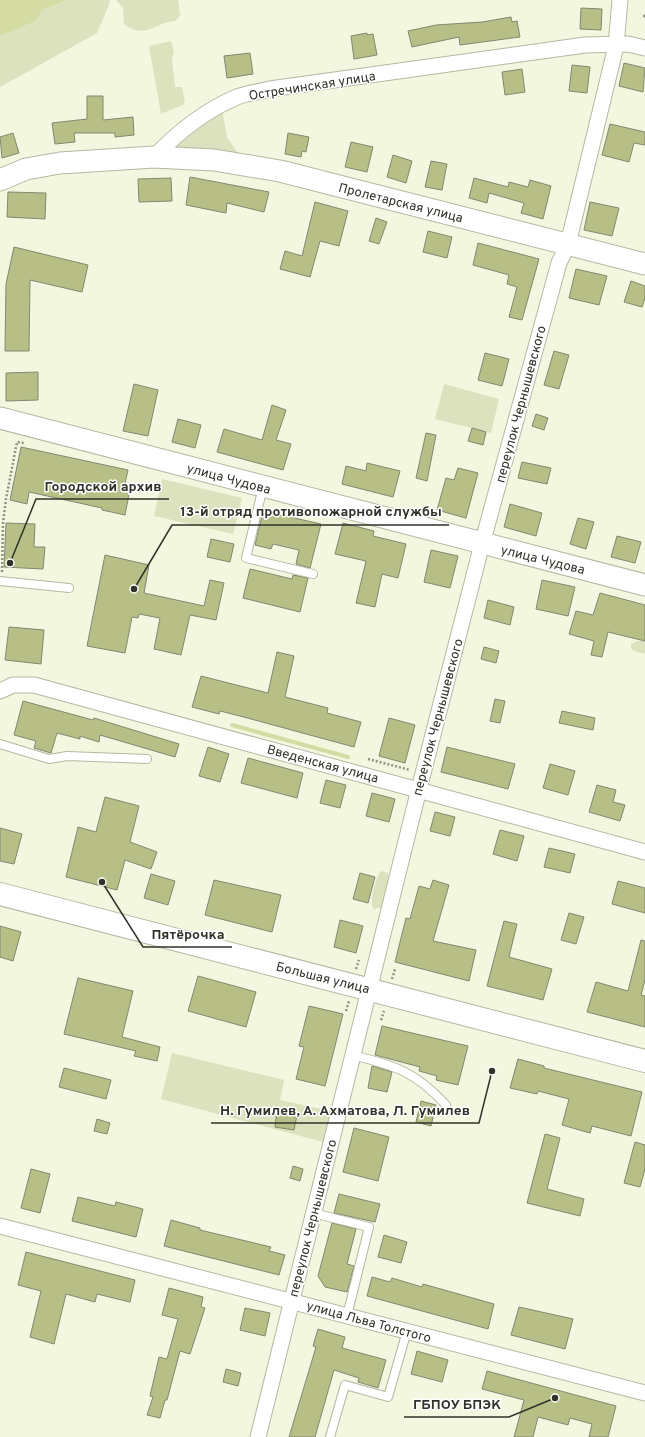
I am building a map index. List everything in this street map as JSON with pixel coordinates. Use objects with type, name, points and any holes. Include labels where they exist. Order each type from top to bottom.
[{"type":"main road","name":"Большая улица","points":[[0,894],[645,1061]]},
{"type":"street","name":"переулок Чернышевского","points":[[258,1437],[418,789],[482,544],[559,263],[568,244],[616,46],[620,0]]},
{"type":"street","name":"Остречинская улица","points":[[154,158],[173,138],[208,113],[237,97],[270,89],[585,45],[616,46],[628,44],[645,48]]},
{"type":"street","points":[[0,180],[26,169],[60,163],[154,158]]},
{"type":"street","name":"Пролетарская улица","points":[[154,158],[214,160],[280,171],[645,264]]},
{"type":"street","name":"улица Чудова","points":[[0,418],[645,585]]},
{"type":"street","name":"Введенская улица","points":[[0,691],[13,685],[34,684],[645,852]]},
{"type":"street","name":"улица Льва Толстого","points":[[0,1226],[645,1393]]},
{"type":"lane","points":[[263,487],[246,558],[313,574]]},
{"type":"lane","points":[[1,581],[69,588]]},
{"type":"lane","points":[[0,744],[49,759],[67,756],[147,759]]},
{"type":"lane","points":[[352,1055],[383,1063],[404,1071],[429,1087],[446,1105]]},
{"type":"lane","points":[[313,1213],[369,1226],[347,1316]]},
{"type":"lane","points":[[330,1437],[345,1385],[388,1397],[407,1331]]},
{"type":"path","points":[[1,581],[3,523],[6,499],[17,442],[25,443]]},
{"type":"path","points":[[368,759],[423,773]]},
{"type":"shaded area","points":[[0,0],[68,0],[42,10],[36,21],[0,35]]},
{"type":"shaded area","points":[[68,0],[109,0],[110,2],[97,33],[0,87],[0,35],[36,21],[42,10]]},
{"type":"shaded area","points":[[116,0],[178,0],[180,15],[176,21],[145,31],[139,31],[124,24],[123,8]]},
{"type":"shaded area","points":[[171,41],[174,52],[172,59],[175,87],[182,87],[185,102],[183,105],[161,114],[149,46]]},
{"type":"shaded area","points":[[222,109],[227,137],[239,155],[174,149],[184,135]]},
{"type":"shaded area","points":[[444,384],[499,399],[491,433],[435,419]]},
{"type":"shaded area","points":[[162,479],[242,498],[233,534],[154,516]]},
{"type":"shaded area","points":[[637,641],[645,641],[645,654],[634,651],[631,648],[631,644]]},
{"type":"shaded area","points":[[381,871],[388,873],[389,883],[383,907],[374,909],[372,906],[372,896],[375,884]]},
{"type":"shaded area","points":[[172,1053],[284,1080],[280,1100],[331,1111],[323,1142],[161,1099]]},
{"type":"building","points":[[581,8],[602,9],[601,30],[580,29]]},
{"type":"building","points":[[511,17],[512,22],[517,21],[520,37],[460,45],[459,37],[412,47],[408,31],[436,25],[482,22]]},
{"type":"building","points":[[367,33],[367,35],[373,34],[377,55],[354,59],[351,36]]},
{"type":"building","points":[[250,53],[253,74],[227,78],[224,56]]},
{"type":"building","points":[[624,63],[645,68],[643,92],[619,86]]},
{"type":"building","points":[[572,65],[590,67],[587,93],[569,91]]},
{"type":"building","points":[[522,69],[525,92],[505,95],[502,72]]},
{"type":"building","points":[[87,96],[103,96],[103,120],[133,117],[134,135],[115,137],[115,133],[74,133],[75,142],[55,144],[52,123],[87,119]]},
{"type":"building","points":[[610,124],[645,132],[645,145],[634,143],[629,162],[602,155]]},
{"type":"building","points":[[13,133],[19,153],[2,158],[0,137]]},
{"type":"building","points":[[288,133],[309,137],[306,152],[302,151],[301,157],[285,154]]},
{"type":"building","points":[[351,142],[373,147],[367,172],[345,167]]},
{"type":"building","points":[[393,155],[412,161],[406,183],[387,177]]},
{"type":"building","points":[[431,161],[447,164],[442,190],[425,187]]},
{"type":"building","points":[[190,177],[269,192],[264,212],[227,203],[226,213],[186,205]]},
{"type":"building","points":[[171,178],[172,201],[139,202],[138,179]]},
{"type":"building","points":[[474,178],[508,187],[509,182],[528,187],[530,180],[551,186],[543,219],[521,213],[524,203],[489,193],[487,203],[469,198]]},
{"type":"building","points":[[8,192],[46,193],[45,219],[7,217]]},
{"type":"building","points":[[315,202],[348,211],[339,246],[320,241],[310,277],[280,269],[285,251],[302,256]]},
{"type":"building","points":[[590,202],[619,208],[612,236],[584,230]]},
{"type":"building","points":[[376,218],[387,222],[379,244],[369,241]]},
{"type":"building","points":[[428,231],[452,237],[447,258],[423,252]]},
{"type":"building","points":[[478,243],[539,259],[522,320],[509,317],[517,287],[507,284],[509,275],[473,265]]},
{"type":"building","points":[[14,247],[88,265],[82,292],[30,280],[29,351],[5,351],[6,284]]},
{"type":"building","points":[[576,269],[607,276],[599,305],[569,298]]},
{"type":"building","points":[[631,281],[645,286],[645,298],[642,307],[624,302]]},
{"type":"building","points":[[554,351],[569,355],[559,389],[544,385]]},
{"type":"building","points":[[485,353],[509,359],[502,386],[478,380]]},
{"type":"building","points":[[38,372],[38,400],[6,401],[6,373]]},
{"type":"building","points":[[134,384],[158,390],[148,436],[123,431]]},
{"type":"building","points":[[272,405],[286,410],[276,440],[291,444],[283,470],[217,452],[224,429],[262,440]]},
{"type":"building","points":[[536,414],[548,418],[544,430],[532,426]]},
{"type":"building","points":[[178,419],[201,425],[195,448],[172,442]]},
{"type":"building","points":[[472,428],[486,432],[483,445],[468,441]]},
{"type":"building","points":[[426,433],[436,435],[427,481],[416,478]]},
{"type":"building","points":[[21,447],[128,470],[124,488],[130,489],[125,515],[102,510],[102,508],[29,492],[27,504],[10,500]]},
{"type":"building","points":[[522,462],[551,468],[547,484],[518,478]]},
{"type":"building","points":[[367,463],[400,471],[393,497],[342,484],[346,466],[366,471]]},
{"type":"building","points":[[458,468],[478,473],[466,518],[437,510],[446,478],[454,480]]},
{"type":"building","points":[[510,504],[542,513],[536,536],[504,527]]},
{"type":"building","points":[[263,511],[321,524],[310,568],[296,564],[299,550],[273,544],[271,549],[255,545]]},
{"type":"building","points":[[578,518],[594,522],[586,549],[570,544]]},
{"type":"building","points":[[6,523],[35,524],[34,547],[45,547],[43,569],[4,567]]},
{"type":"building","points":[[343,523],[374,531],[373,536],[406,544],[398,578],[382,574],[375,607],[356,603],[366,561],[335,554]]},
{"type":"building","points":[[617,536],[641,542],[635,563],[611,557]]},
{"type":"building","points":[[211,539],[234,544],[230,562],[207,557]]},
{"type":"building","points":[[431,550],[458,556],[450,588],[424,582]]},
{"type":"building","points":[[105,555],[149,565],[144,593],[204,606],[210,580],[224,583],[216,620],[190,615],[181,655],[154,649],[160,618],[139,614],[138,618],[132,617],[125,653],[87,646]]},
{"type":"building","points":[[250,569],[292,579],[293,575],[308,578],[300,612],[243,598]]},
{"type":"building","points":[[542,580],[575,587],[568,616],[536,609]]},
{"type":"building","points":[[600,593],[645,605],[645,641],[608,632],[602,657],[591,655],[594,641],[569,634],[576,611],[593,615]]},
{"type":"building","points":[[488,600],[514,607],[510,625],[484,618]]},
{"type":"building","points":[[9,627],[44,630],[41,664],[5,660]]},
{"type":"building","points":[[484,647],[499,651],[496,663],[481,659]]},
{"type":"building","points":[[277,652],[294,656],[285,697],[328,708],[327,713],[361,722],[354,747],[220,711],[219,714],[192,707],[201,676],[268,693]]},
{"type":"building","points":[[495,699],[505,701],[500,723],[490,721]]},
{"type":"building","points":[[23,701],[93,720],[94,718],[179,744],[175,757],[100,735],[99,742],[80,736],[80,739],[57,733],[51,753],[34,748],[36,741],[14,735]]},
{"type":"building","points":[[562,711],[595,718],[593,730],[559,723]]},
{"type":"building","points":[[389,718],[415,725],[405,763],[379,756]]},
{"type":"building","points":[[208,747],[229,754],[220,782],[199,776]]},
{"type":"building","points":[[447,747],[515,764],[508,789],[441,772]]},
{"type":"building","points":[[248,758],[303,773],[297,798],[241,783]]},
{"type":"building","points":[[550,764],[575,771],[568,795],[543,788]]},
{"type":"building","points":[[326,780],[346,785],[340,808],[320,803]]},
{"type":"building","points":[[597,785],[616,790],[613,802],[625,805],[620,821],[589,812]]},
{"type":"building","points":[[372,793],[395,799],[389,822],[366,816]]},
{"type":"building","points":[[105,797],[139,806],[130,842],[157,852],[151,869],[125,860],[117,890],[66,877],[78,827],[96,832]]},
{"type":"building","points":[[435,812],[455,817],[450,836],[430,831]]},
{"type":"building","points":[[0,828],[22,834],[14,864],[0,861]]},
{"type":"building","points":[[500,830],[524,836],[517,861],[493,854]]},
{"type":"building","points":[[549,848],[575,854],[570,873],[544,867]]},
{"type":"building","points":[[360,873],[375,877],[368,903],[353,899]]},
{"type":"building","points":[[151,874],[175,881],[168,905],[144,898]]},
{"type":"building","points":[[214,880],[281,895],[272,932],[205,915]]},
{"type":"building","points":[[433,880],[449,885],[433,941],[476,950],[469,981],[395,962],[406,918],[410,919],[419,886],[430,889]]},
{"type":"building","points":[[618,881],[645,888],[645,913],[612,904]]},
{"type":"building","points":[[569,913],[584,917],[576,944],[561,940]]},
{"type":"building","points":[[340,920],[363,926],[356,953],[334,947]]},
{"type":"building","points":[[504,921],[517,924],[509,957],[552,969],[543,1000],[487,986]]},
{"type":"building","points":[[0,926],[21,932],[13,961],[0,957]]},
{"type":"building","points":[[641,940],[645,941],[645,980],[641,995],[645,996],[645,1027],[587,1012],[596,982],[628,991]]},
{"type":"building","points":[[198,976],[256,992],[246,1027],[188,1011]]},
{"type":"building","points":[[78,978],[133,991],[122,1037],[160,1047],[157,1061],[134,1056],[136,1051],[64,1034]]},
{"type":"building","points":[[309,1006],[343,1014],[325,1086],[296,1079],[304,1047],[299,1046]]},
{"type":"building","points":[[382,1026],[468,1046],[458,1085],[436,1080],[437,1076],[419,1071],[420,1067],[375,1055]]},
{"type":"building","points":[[518,1059],[544,1066],[544,1068],[642,1092],[631,1136],[592,1126],[590,1133],[562,1125],[569,1099],[538,1091],[537,1094],[510,1088]]},
{"type":"building","points":[[372,1066],[392,1072],[387,1092],[368,1088]]},
{"type":"building","points":[[64,1068],[111,1080],[106,1099],[59,1087]]},
{"type":"building","points":[[421,1101],[436,1105],[431,1126],[416,1122]]},
{"type":"building","points":[[277,1111],[297,1115],[294,1130],[275,1127]]},
{"type":"building","points":[[97,1119],[110,1123],[107,1134],[94,1131]]},
{"type":"building","points":[[354,1128],[389,1137],[378,1181],[343,1172]]},
{"type":"building","points":[[545,1134],[560,1138],[547,1189],[584,1199],[580,1216],[527,1203]]},
{"type":"building","points":[[635,1142],[645,1145],[645,1169],[640,1187],[624,1183]]},
{"type":"building","points":[[293,1166],[303,1169],[300,1181],[290,1178]]},
{"type":"building","points":[[31,1169],[50,1174],[40,1213],[21,1208]]},
{"type":"building","points":[[339,1194],[380,1204],[375,1222],[334,1213]]},
{"type":"building","points":[[78,1197],[115,1206],[116,1202],[143,1209],[136,1237],[72,1221]]},
{"type":"building","points":[[171,1220],[200,1228],[200,1230],[271,1247],[269,1251],[285,1255],[279,1275],[164,1246]]},
{"type":"building","points":[[332,1223],[356,1229],[347,1264],[354,1266],[347,1292],[325,1287],[318,1276]]},
{"type":"building","points":[[384,1235],[407,1242],[401,1263],[378,1257]]},
{"type":"building","points":[[26,1252],[135,1280],[130,1302],[97,1294],[95,1302],[66,1294],[54,1344],[30,1337],[41,1291],[18,1285]]},
{"type":"building","points":[[372,1277],[390,1282],[392,1278],[422,1287],[423,1284],[494,1304],[488,1329],[367,1296]]},
{"type":"building","points":[[169,1288],[203,1297],[201,1307],[205,1308],[190,1354],[180,1351],[167,1400],[165,1400],[160,1418],[147,1415],[153,1397],[150,1396],[159,1357],[167,1359],[178,1319],[162,1315]]},
{"type":"building","points":[[519,1307],[573,1319],[565,1349],[511,1335]]},
{"type":"building","points":[[245,1308],[270,1313],[265,1336],[240,1330]]},
{"type":"building","points":[[318,1329],[345,1337],[342,1348],[386,1360],[378,1388],[358,1382],[359,1378],[334,1370],[315,1437],[289,1437],[316,1347],[313,1346]]},
{"type":"building","points":[[417,1351],[448,1360],[442,1382],[411,1374]]},
{"type":"building","points":[[226,1369],[241,1373],[238,1386],[223,1382]]},
{"type":"building","points":[[487,1371],[616,1406],[608,1437],[589,1437],[592,1424],[570,1418],[568,1425],[538,1417],[533,1437],[514,1437],[524,1400],[482,1389]]},
{"type":"waterway","points":[[232,725],[348,757]]},
{"type":"place","name":"Городской архив","points":[[10,563]]},
{"type":"place","name":"13-й отряд противопожарной службы","points":[[134,589]]},
{"type":"place","name":"Пятёрочка","points":[[102,882]]},
{"type":"place","name":"Н. Гумилев, А. Ахматова, Л. Гумилев","points":[[492,1071]]},
{"type":"place","name":"ГБПОУ БПЭК","points":[[555,1398]]}]
